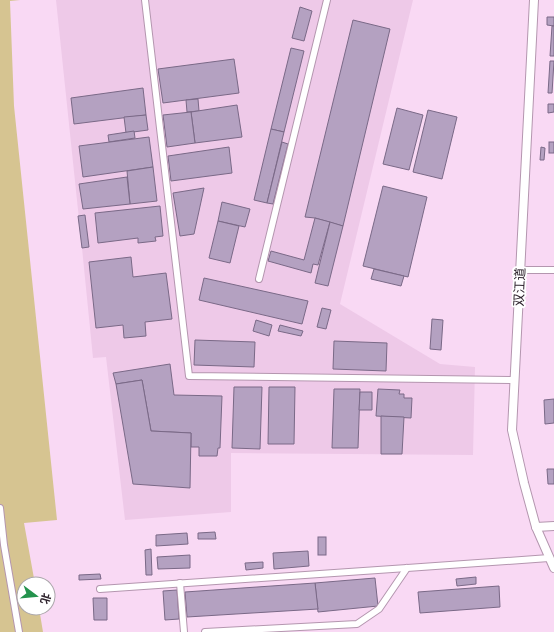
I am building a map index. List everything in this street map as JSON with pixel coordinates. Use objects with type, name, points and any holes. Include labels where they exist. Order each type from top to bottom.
[{"type":"main road","name":"双江道","points":[[534,0],[512,430],[536,527],[554,568]]},
{"type":"main road","points":[[536,527],[554,526]]},
{"type":"street","points":[[145,0],[189,376],[515,380]]},
{"type":"street","points":[[259,279],[326,0]]},
{"type":"street","points":[[521,270],[554,270]]},
{"type":"street","points":[[0,508],[4,545],[18,632]]},
{"type":"street","points":[[100,589],[549,558]]},
{"type":"street","points":[[205,632],[357,624],[379,608],[407,568]]},
{"type":"street","points":[[180,583],[184,632]]},
{"type":"shaded area","points":[[0,0],[20,0],[10,1],[14,106],[57,520],[24,523],[34,576],[16,576],[16,616],[40,616],[43,632],[0,632]]},
{"type":"shaded area","points":[[56,0],[413,0],[340,304],[440,364],[475,367],[473,455],[231,453],[231,512],[125,520],[106,357],[93,358]]},
{"type":"building","points":[[300,7],[312,11],[304,41],[292,38]]},
{"type":"building","points":[[547,17],[554,17],[554,26],[547,25]]},
{"type":"building","points":[[353,20],[390,29],[343,226],[315,218],[305,217]]},
{"type":"building","points":[[552,26],[554,26],[554,56],[550,56]]},
{"type":"building","points":[[291,48],[304,51],[284,132],[271,129]]},
{"type":"building","points":[[234,59],[239,93],[163,103],[158,69]]},
{"type":"building","points":[[550,61],[554,61],[552,93],[548,93]]},
{"type":"building","points":[[143,88],[146,115],[74,124],[71,98]]},
{"type":"building","points":[[198,99],[199,111],[187,112],[186,100]]},
{"type":"building","points":[[548,104],[554,104],[554,112],[548,113]]},
{"type":"building","points":[[237,105],[242,137],[195,143],[191,112]]},
{"type":"building","points":[[397,108],[423,115],[409,170],[383,164]]},
{"type":"building","points":[[428,110],[457,117],[442,179],[413,172]]},
{"type":"building","points":[[191,112],[195,143],[167,147],[163,115]]},
{"type":"building","points":[[146,115],[148,130],[126,133],[124,117]]},
{"type":"building","points":[[271,129],[284,132],[267,203],[254,200]]},
{"type":"building","points":[[134,131],[135,138],[109,142],[108,135]]},
{"type":"building","points":[[149,137],[153,167],[83,177],[79,146]]},
{"type":"building","points":[[282,142],[288,144],[273,204],[267,203]]},
{"type":"building","points":[[549,142],[554,142],[554,153],[549,153]]},
{"type":"building","points":[[229,147],[232,173],[171,181],[168,156]]},
{"type":"building","points":[[541,147],[545,148],[544,160],[540,160]]},
{"type":"building","points":[[153,167],[157,201],[130,204],[127,171]]},
{"type":"building","points":[[127,177],[130,204],[83,209],[79,184]]},
{"type":"building","points":[[383,186],[427,197],[408,277],[363,266]]},
{"type":"building","points":[[204,188],[194,234],[180,236],[173,193]]},
{"type":"building","points":[[222,202],[250,209],[245,227],[218,221]]},
{"type":"building","points":[[160,206],[163,236],[155,237],[156,241],[138,243],[138,238],[98,243],[95,213]]},
{"type":"building","points":[[85,215],[89,247],[82,248],[78,216]]},
{"type":"building","points":[[315,218],[330,222],[318,265],[313,264],[311,273],[268,261],[271,251],[304,260]]},
{"type":"building","points":[[218,221],[239,226],[230,263],[209,258]]},
{"type":"building","points":[[330,222],[343,226],[328,286],[315,283]]},
{"type":"building","points":[[131,257],[133,277],[166,273],[172,319],[145,322],[146,336],[124,338],[123,325],[96,328],[89,262]]},
{"type":"building","points":[[374,269],[404,276],[401,286],[371,279]]},
{"type":"building","points":[[204,278],[308,301],[302,324],[199,300]]},
{"type":"building","points":[[322,308],[331,310],[326,329],[317,327]]},
{"type":"building","points":[[432,319],[443,320],[441,350],[430,349]]},
{"type":"building","points":[[256,320],[272,325],[269,336],[253,331]]},
{"type":"building","points":[[280,325],[303,331],[301,336],[278,331]]},
{"type":"building","points":[[195,340],[255,342],[254,367],[194,365]]},
{"type":"building","points":[[334,341],[387,343],[386,371],[333,369]]},
{"type":"building","points":[[170,364],[174,395],[222,396],[220,448],[218,448],[217,456],[199,456],[199,447],[191,447],[191,433],[151,431],[142,380],[116,384],[113,373]]},
{"type":"building","points":[[142,380],[151,431],[191,433],[190,488],[133,484],[116,384]]},
{"type":"building","points":[[234,387],[262,387],[260,449],[232,448]]},
{"type":"building","points":[[269,387],[295,387],[294,444],[268,444]]},
{"type":"building","points":[[334,389],[360,389],[358,448],[332,448]]},
{"type":"building","points":[[378,389],[400,390],[399,394],[404,394],[404,398],[412,398],[411,418],[376,416]]},
{"type":"building","points":[[360,392],[372,392],[372,410],[359,410]]},
{"type":"building","points":[[554,399],[554,423],[545,424],[544,400]]},
{"type":"building","points":[[381,416],[404,417],[402,454],[381,454]]},
{"type":"building","points":[[547,469],[554,469],[554,484],[548,484]]},
{"type":"building","points":[[215,532],[216,539],[198,539],[198,533]]},
{"type":"building","points":[[187,533],[188,544],[156,546],[156,535]]},
{"type":"building","points":[[318,537],[326,537],[326,555],[318,555]]},
{"type":"building","points":[[151,549],[152,575],[146,575],[145,550]]},
{"type":"building","points":[[308,551],[309,566],[274,569],[273,553]]},
{"type":"building","points":[[190,555],[190,568],[158,569],[157,557]]},
{"type":"building","points":[[263,562],[263,568],[246,570],[245,563]]},
{"type":"building","points":[[100,574],[101,579],[79,580],[79,575]]},
{"type":"building","points":[[476,577],[476,584],[457,586],[456,579]]},
{"type":"building","points":[[375,578],[378,606],[318,612],[315,583]]},
{"type":"building","points":[[315,583],[318,609],[187,617],[185,592]]},
{"type":"building","points":[[499,586],[500,607],[420,613],[418,592]]},
{"type":"building","points":[[177,590],[179,619],[165,620],[163,591]]},
{"type":"building","points":[[93,598],[107,598],[107,620],[94,620]]}]
